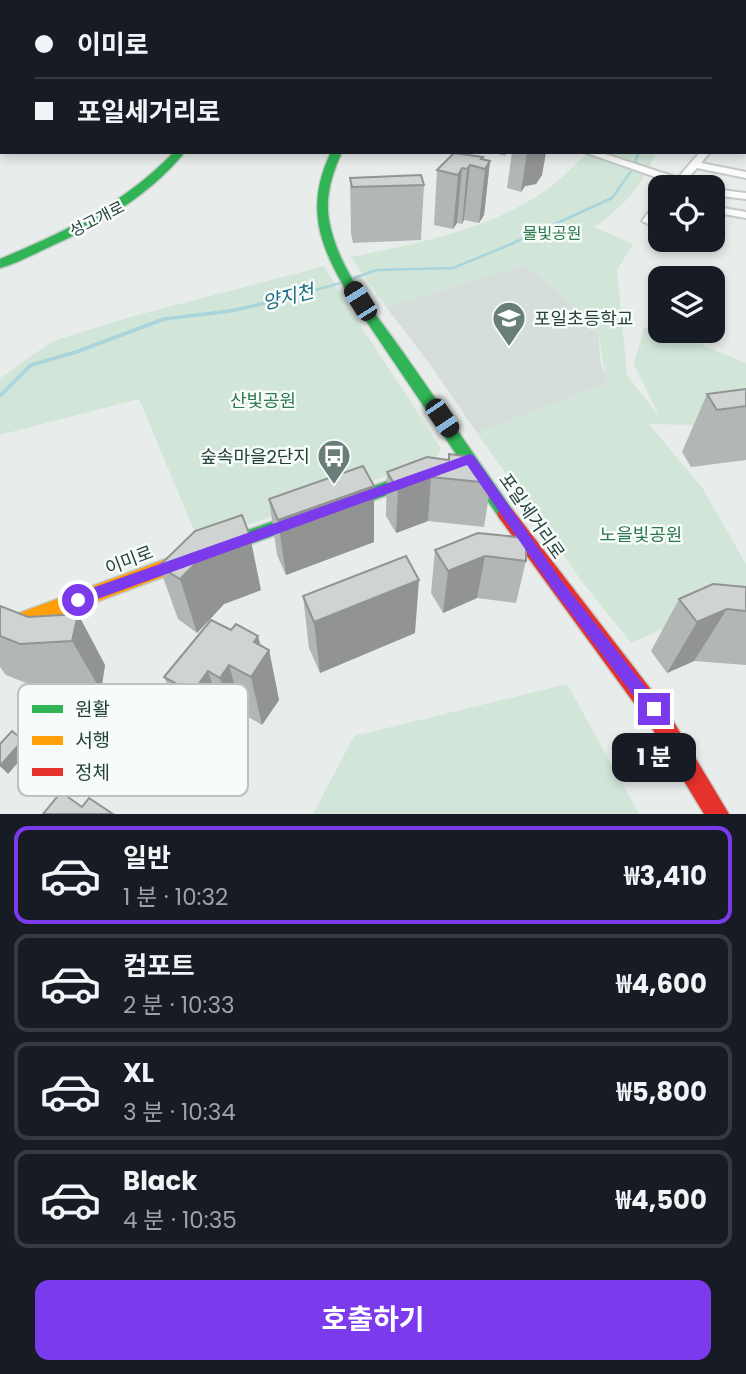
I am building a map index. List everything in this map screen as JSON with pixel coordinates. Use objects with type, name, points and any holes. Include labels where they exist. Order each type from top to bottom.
[{"type":"street","name":"성고개로","points":[[0,264],[111,215],[144,192],[178,154]]},
{"type":"street","name":"포일세거리로","points":[[336,154],[329,164],[324,189],[323,225],[326,241],[347,280],[463,461],[654,709],[695,769],[717,814]]},
{"type":"street","points":[[595,154],[653,175]]},
{"type":"street","points":[[685,175],[703,154]]},
{"type":"street","points":[[694,164],[746,175]]},
{"type":"street","points":[[725,194],[746,196]]},
{"type":"street","points":[[725,214],[746,215]]},
{"type":"street","points":[[339,505],[430,473]]},
{"type":"street","name":"이미로","points":[[0,629],[313,514]]},
{"type":"shaded area","name":"포일초등학교","points":[[526,264],[594,324],[598,333],[601,364],[609,383],[477,433],[386,307]]},
{"type":"green space","points":[[588,154],[655,154],[631,195],[594,227],[633,244],[617,270],[627,375],[660,418],[634,364],[644,328],[648,328],[648,343],[701,343],[746,363],[746,426],[649,424],[703,489],[746,564],[746,592],[631,643],[583,583],[477,433],[609,383],[594,324],[526,264],[386,307],[351,257],[476,225],[523,204],[557,182]]},
{"type":"green space","name":"산빛공원","points":[[324,266],[441,449],[435,459],[199,542],[139,399],[0,435],[0,378],[53,341],[130,317]]},
{"type":"green space","points":[[567,684],[639,814],[313,814],[354,736]]},
{"type":"building","points":[[453,154],[483,157],[481,159],[490,161],[485,169],[470,165],[467,169],[462,168],[458,175],[437,170]]},
{"type":"building","points":[[421,175],[424,185],[352,187],[350,178]]},
{"type":"building","points":[[746,389],[746,406],[717,410],[707,394]]},
{"type":"building","points":[[449,454],[471,457],[491,483],[431,477],[398,490],[387,472],[427,457],[449,460]]},
{"type":"building","points":[[363,466],[374,486],[278,520],[269,499]]},
{"type":"building","points":[[242,515],[250,536],[210,549],[180,579],[159,566],[195,531]]},
{"type":"building","points":[[478,533],[526,538],[526,561],[485,556],[448,571],[435,550]]},
{"type":"building","points":[[406,556],[419,580],[314,622],[303,596]]},
{"type":"building","points":[[713,584],[746,587],[746,611],[727,609],[697,622],[679,599]]},
{"type":"building","points":[[0,606],[28,617],[78,614],[72,641],[20,644],[0,636]]},
{"type":"building","points":[[211,620],[231,630],[236,624],[258,636],[254,642],[269,650],[251,677],[229,665],[220,678],[208,671],[199,684],[177,684],[164,677]]},
{"type":"building","points":[[12,731],[18,736],[18,746],[0,766],[0,744]]},
{"type":"building","points":[[58,796],[67,796],[82,807],[89,798],[113,814],[43,814]]},
{"type":"waterway","name":"양지천","points":[[351,279],[377,270],[453,268],[509,245],[612,198],[632,170],[638,154]]},
{"type":"waterway","name":"양지천","points":[[284,299],[344,282]]},
{"type":"waterway","name":"양지천","points":[[284,299],[288,298]]},
{"type":"waterway","name":"양지천","points":[[0,396],[31,365],[76,352],[164,319],[230,311],[284,299]]},
{"type":"traffic: fast","points":[[0,264],[97,219],[140,190],[178,154]]},
{"type":"traffic: fast","points":[[336,154],[326,180],[322,209],[325,229],[338,264],[368,313],[506,514]]},
{"type":"traffic: fast","points":[[352,501],[409,480]]},
{"type":"traffic: fast","points":[[226,545],[297,520]]},
{"type":"traffic: slow","points":[[0,629],[185,560]]},
{"type":"traffic: jam","points":[[506,514],[658,717],[717,814]]},
{"type":"place","name":"포일초등학교","points":[[509,348]]},
{"type":"place","name":"숲속마을2단지","points":[[334,486]]},
{"type":"route","points":[[78,600],[470,459],[528,546],[654,709]]},
{"type":"park label","name":"물빛공원","points":[[552,233]]},
{"type":"park label","name":"노을빛공원","points":[[641,534]]}]
